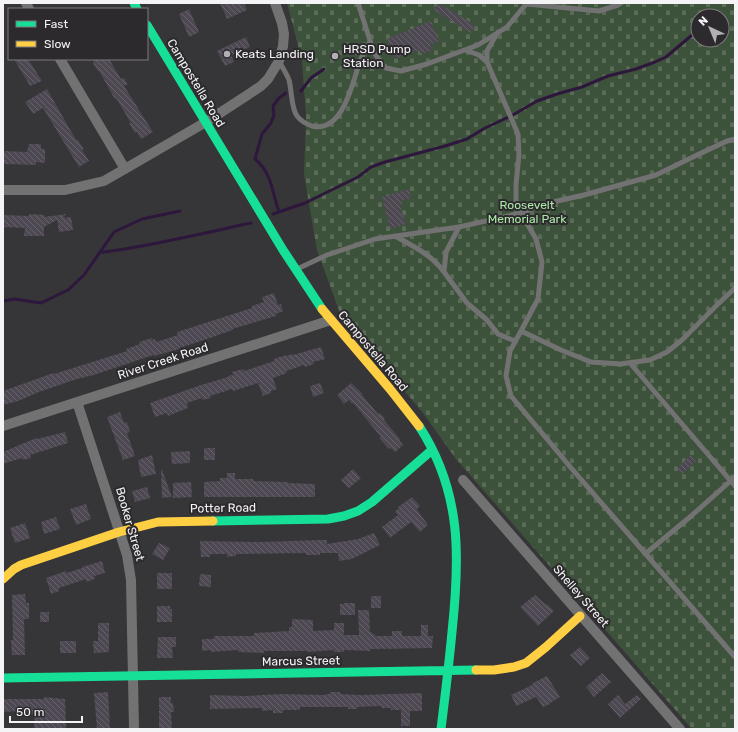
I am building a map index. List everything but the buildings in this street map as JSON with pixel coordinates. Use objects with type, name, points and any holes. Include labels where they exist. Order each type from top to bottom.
[{"type":"street","points":[[3,190],[42,191],[72,189],[104,181],[206,122],[261,86],[279,61],[283,46],[284,34],[282,23],[275,3]]},
{"type":"street","name":"Campostella Road","points":[[148,27],[309,290],[331,320],[411,417],[432,450],[450,495],[457,537],[458,576],[441,729]]},
{"type":"street","points":[[61,60],[125,169]]},
{"type":"street","name":"River Creek Road","points":[[3,426],[331,320]]},
{"type":"street","name":"Booker Street","points":[[77,402],[127,555],[131,580],[134,729]]},
{"type":"street","name":"Potter Road","points":[[3,579],[21,565],[120,532],[158,522],[328,518],[344,516],[358,511],[372,502],[432,450]]},
{"type":"street","name":"Shelley Street","points":[[463,480],[680,729]]},
{"type":"street","name":"Marcus Street","points":[[3,678],[494,670],[514,667],[526,663],[580,616]]},
{"type":"lane","points":[[358,3],[374,53],[379,61],[386,68],[401,71],[427,64],[478,45],[507,27],[527,3],[599,11],[618,6],[621,3]]},
{"type":"lane","points":[[498,32],[487,50],[487,62],[518,134],[519,155],[516,201],[536,239],[542,262],[538,298],[510,351],[506,376],[511,396],[572,469],[735,657]]},
{"type":"lane","points":[[279,61],[289,78],[293,98],[293,109],[298,117],[306,124],[317,127],[327,124],[340,114],[351,90],[360,60],[370,41]]},
{"type":"lane","points":[[466,50],[479,55],[487,62]]},
{"type":"lane","points":[[296,269],[327,255],[375,239],[459,227],[521,213],[544,204],[584,195],[656,175],[720,144],[735,139]]},
{"type":"lane","points":[[444,272],[446,252],[459,227]]},
{"type":"lane","points":[[395,236],[420,250],[437,263],[467,303],[487,320],[498,334],[515,341]]},
{"type":"lane","points":[[521,331],[591,362],[620,364],[650,360],[667,352],[682,340],[735,288]]},
{"type":"lane","points":[[630,363],[733,479],[735,486]]},
{"type":"lane","points":[[645,554],[733,479]]},
{"type":"green space","name":"Roosevelt Memorial Park","points":[[287,3],[735,3],[735,729],[692,729],[456,459],[423,413],[341,316],[317,250],[304,174],[306,117],[302,61]]},
{"type":"waterway","points":[[273,214],[305,203],[358,177],[371,167],[467,139],[537,101],[582,87],[608,76],[636,69],[655,62],[666,57],[690,37]]},
{"type":"waterway","points":[[301,91],[311,78],[324,69]]},
{"type":"waterway","points":[[279,212],[271,183],[265,170],[255,159],[262,134],[271,123],[274,115],[273,106],[279,98],[286,93]]},
{"type":"waterway","points":[[3,301],[14,299],[41,303],[68,290],[84,275],[114,232],[142,219],[180,211]]},
{"type":"waterway","points":[[100,252],[142,246],[251,223]]},
{"type":"traffic: fast","points":[[134,3],[136,8]]},
{"type":"traffic: fast","points":[[148,27],[283,250],[322,309]]},
{"type":"traffic: fast","points":[[419,426],[433,451],[443,475],[455,526],[455,604],[441,729]]},
{"type":"traffic: fast","points":[[213,521],[328,519],[344,516],[358,511],[372,502],[432,450]]},
{"type":"traffic: fast","points":[[3,678],[476,670]]},
{"type":"traffic: slow","points":[[322,309],[390,389],[419,426]]},
{"type":"traffic: slow","points":[[3,579],[21,565],[119,532],[158,522],[213,521]]},
{"type":"traffic: slow","points":[[476,670],[494,670],[514,667],[526,663],[580,616]]},
{"type":"place","name":"Keats Landing","points":[[227,54]]},
{"type":"place","name":"HRSD Pump Station","points":[[335,56]]}]
